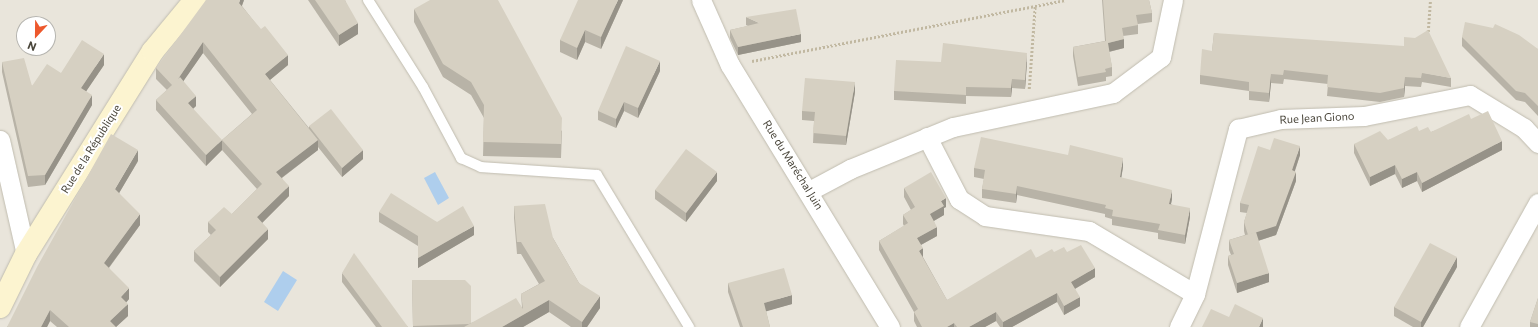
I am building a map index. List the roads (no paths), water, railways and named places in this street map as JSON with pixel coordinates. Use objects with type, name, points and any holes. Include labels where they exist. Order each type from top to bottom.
[{"type":"main road","name":"Rue de la République","points":[[0,307],[26,254],[153,51],[195,0]]},
{"type":"street","name":"Rue du Maréchal Juin","points":[[701,0],[730,65],[809,191],[890,327]]},
{"type":"street","points":[[809,191],[850,169],[927,137],[1028,109],[1113,93],[1161,57],[1173,0]]},
{"type":"street","name":"Rue Jean Giono","points":[[1179,327],[1195,294],[1238,129],[1281,119],[1364,116],[1470,95],[1524,128],[1538,143]]},
{"type":"street","points":[[927,137],[959,199],[985,216],[1088,231],[1195,294]]},
{"type":"street","points":[[0,140],[26,254]]},
{"type":"street","points":[[1469,327],[1538,203]]},
{"type":"lane","points":[[368,0],[423,87],[461,158],[481,167],[597,175],[689,327]]},
{"type":"water","points":[[435,172],[449,198],[438,205],[424,178]]},
{"type":"water","points":[[283,271],[297,280],[278,311],[264,302]]}]
